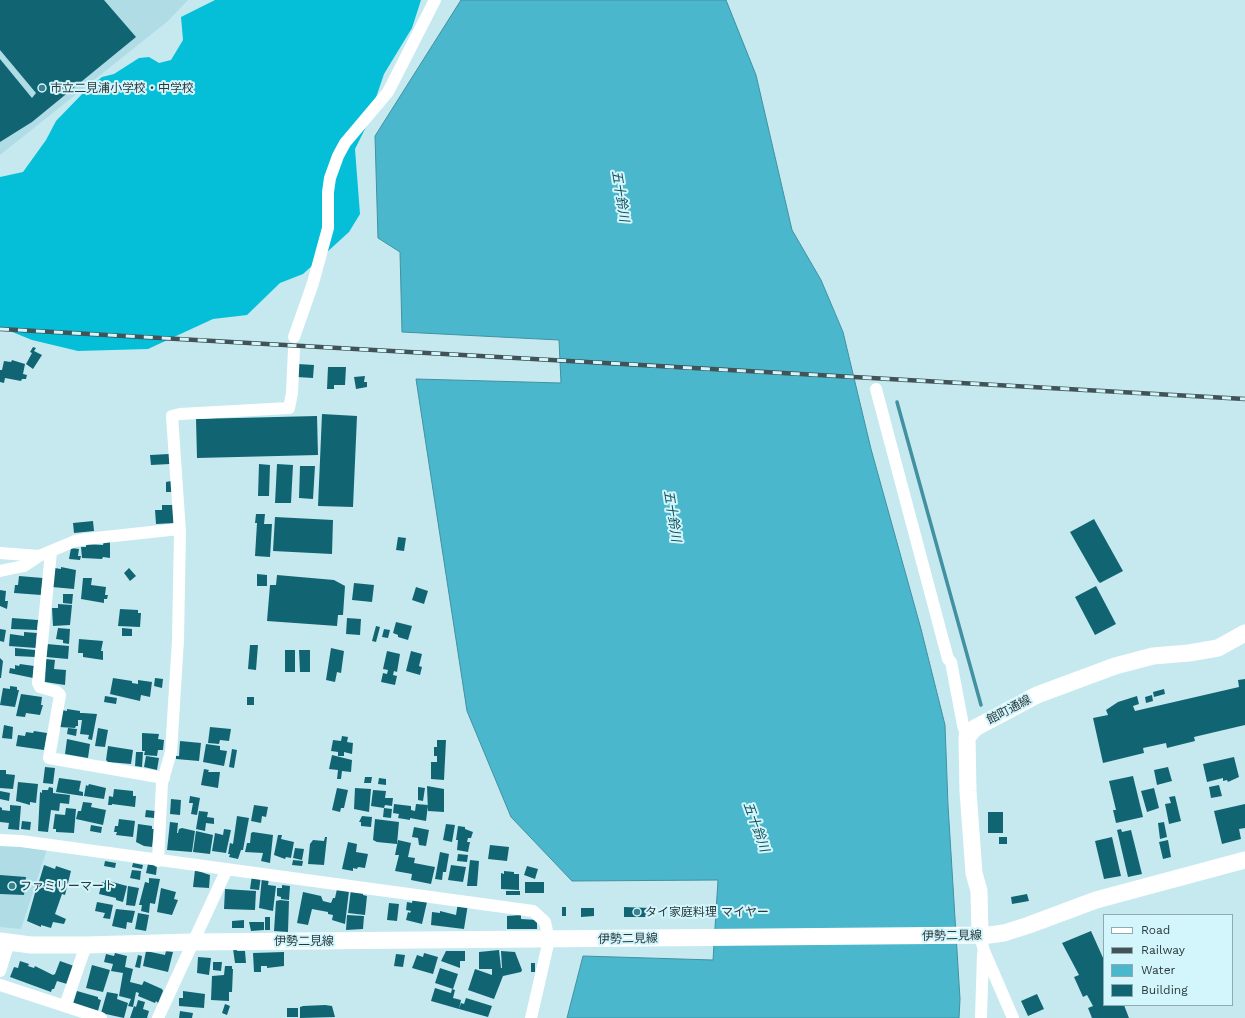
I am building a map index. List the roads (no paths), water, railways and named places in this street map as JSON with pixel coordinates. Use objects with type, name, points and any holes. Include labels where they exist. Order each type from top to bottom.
[{"type":"main road","name":"館町通線","points":[[967,737],[974,728],[1037,696],[1108,669],[1153,656],[1189,653],[1218,648],[1245,634]]},
{"type":"main road","points":[[967,737],[968,809],[974,873],[979,891],[976,941]]},
{"type":"main road","name":"伊勢二見線","points":[[4,942],[31,945],[86,945],[193,942],[693,938],[976,941],[1004,933],[1096,900],[1245,860]]},
{"type":"street","points":[[158,861],[164,778],[171,752],[178,640],[180,529],[172,416],[180,414],[289,408],[292,393],[294,343],[313,283],[328,228],[328,192],[330,178],[338,156],[345,143],[388,92],[435,0]]},
{"type":"street","points":[[876,389],[948,659],[951,662],[963,725],[967,737]]},
{"type":"street","points":[[0,571],[24,566],[39,556],[75,541],[180,529]]},
{"type":"street","points":[[51,552],[38,683],[40,686],[57,692],[60,695],[49,758],[164,778]]},
{"type":"street","points":[[0,553],[39,556]]},
{"type":"street","points":[[0,840],[21,841],[158,861],[533,911],[545,922],[549,940],[531,1018]]},
{"type":"street","points":[[158,1018],[227,869]]},
{"type":"street","points":[[976,941],[981,1018]]},
{"type":"street","points":[[976,941],[1013,1018]]},
{"type":"street","points":[[0,971],[4,942]]},
{"type":"street","points":[[65,1006],[86,945]]},
{"type":"street","points":[[0,985],[101,1018]]},
{"type":"water","name":"五十鈴川","points":[[461,0],[726,0],[756,75],[792,230],[821,280],[843,332],[871,449],[921,629],[945,725],[948,805],[960,999],[959,1018],[567,1018],[583,956],[713,960],[718,880],[572,881],[511,817],[467,711],[416,379],[561,383],[559,340],[402,332],[400,252],[378,238],[375,136]]},
{"type":"waterway","points":[[897,402],[981,705]]},
{"type":"railway","points":[[0,329],[1245,399]]},
{"type":"place","name":"市立二見浦小学校・中学校","points":[[42,88]]},
{"type":"place","name":"ファミリーマート","points":[[12,886]]},
{"type":"place","name":"タイ家庭料理 マイヤー","points":[[637,912]]}]
